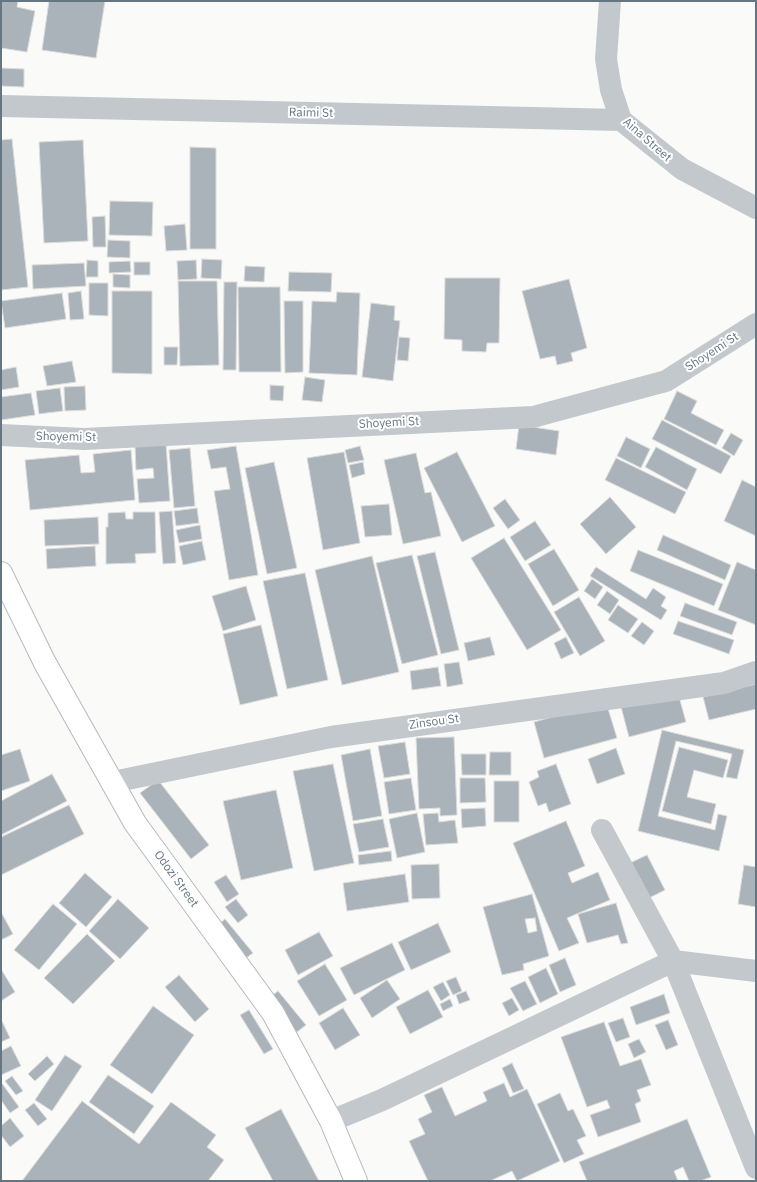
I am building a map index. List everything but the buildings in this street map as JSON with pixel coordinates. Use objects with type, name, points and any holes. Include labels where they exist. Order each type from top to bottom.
[{"type":"main road","name":"Odozi Street","points":[[1,573],[44,663],[135,823],[273,1013],[331,1121],[356,1181]]},
{"type":"street","name":"Aina Street","points":[[610,1],[606,59],[611,90],[621,120],[682,169],[756,208]]},
{"type":"street","name":"Raimi St","points":[[1,106],[621,120]]},
{"type":"street","name":"Shoyemi St","points":[[1,435],[84,439],[533,417],[666,381],[756,324]]},
{"type":"street","name":"Zinsou St","points":[[113,782],[331,737],[724,683],[756,672]]},
{"type":"street","points":[[602,830],[673,961],[756,1168]]},
{"type":"street","points":[[331,1121],[382,1100],[673,961],[756,971]]}]
